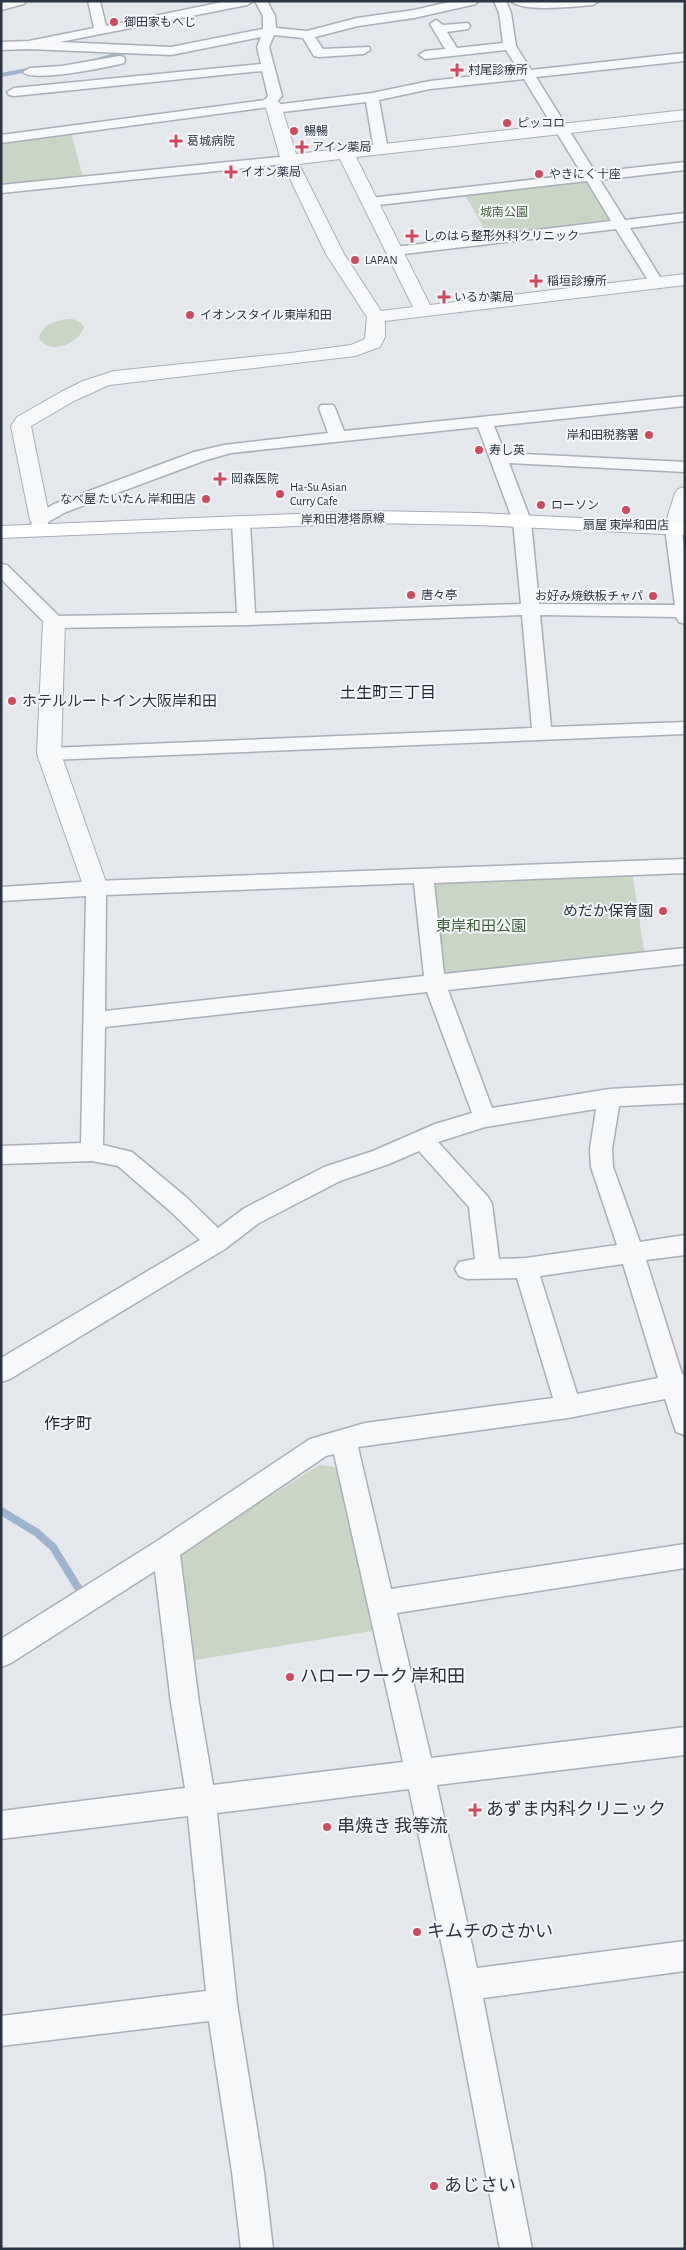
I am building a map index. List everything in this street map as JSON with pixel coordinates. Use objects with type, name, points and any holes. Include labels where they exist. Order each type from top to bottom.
[{"type":"main road","name":"岸和田港塔原線","points":[[1,532],[39,526],[369,518],[522,521],[679,529]]},
{"type":"street","points":[[1,6],[20,1]]},
{"type":"street","points":[[94,1],[101,30]]},
{"type":"street","points":[[29,45],[247,1]]},
{"type":"street","points":[[39,526],[21,426],[24,421],[76,392],[97,382],[114,377],[291,359],[366,347],[373,343],[376,337],[376,317],[335,254],[289,160],[272,106],[275,96],[263,47],[270,31],[269,16],[261,1]]},
{"type":"street","points":[[30,72],[62,70],[133,54],[171,51],[270,31],[307,35],[357,22],[414,14],[472,1]]},
{"type":"street","points":[[500,1],[505,13],[510,46],[656,282]]},
{"type":"street","points":[[517,1],[539,4],[593,1]]},
{"type":"street","points":[[453,52],[438,26],[464,26]]},
{"type":"street","points":[[307,35],[319,53],[364,50]]},
{"type":"street","points":[[1,46],[29,45],[133,54]]},
{"type":"street","points":[[425,55],[510,46]]},
{"type":"street","points":[[133,54],[142,79]]},
{"type":"street","points":[[1,138],[272,106],[372,97],[430,86],[685,57]]},
{"type":"street","points":[[14,92],[267,67]]},
{"type":"street","points":[[372,97],[381,150]]},
{"type":"street","points":[[1,189],[346,154],[685,115]]},
{"type":"street","points":[[346,154],[424,311]]},
{"type":"street","points":[[370,202],[685,166]]},
{"type":"street","points":[[395,251],[685,217]]},
{"type":"street","points":[[376,317],[685,279]]},
{"type":"street","points":[[39,526],[60,508],[200,456],[255,444],[485,423],[685,401]]},
{"type":"street","points":[[327,408],[338,437]]},
{"type":"street","points":[[485,423],[522,521],[542,733]]},
{"type":"street","points":[[498,458],[685,467]]},
{"type":"street","points":[[1,569],[54,622],[246,619],[531,609],[684,614],[679,529],[685,493]]},
{"type":"street","points":[[240,522],[246,619]]},
{"type":"street","points":[[54,622],[50,754],[96,888],[92,1152]]},
{"type":"street","points":[[50,754],[685,728]]},
{"type":"street","points":[[1,894],[96,888],[685,866]]},
{"type":"street","points":[[423,877],[435,984],[485,1118]]},
{"type":"street","points":[[94,1020],[685,956]]},
{"type":"street","points":[[1,1371],[217,1242],[251,1216],[332,1174],[382,1158],[443,1130],[485,1118],[609,1098],[685,1094]]},
{"type":"street","points":[[609,1098],[602,1149],[602,1167],[679,1385],[685,1424]]},
{"type":"street","points":[[422,1139],[480,1204],[478,1269],[526,1268],[685,1245]]},
{"type":"street","points":[[1,1155],[92,1152],[124,1158],[178,1204],[217,1242]]},
{"type":"street","points":[[526,1268],[568,1407]]},
{"type":"street","points":[[1,1654],[166,1550],[319,1447],[364,1434],[568,1407],[679,1385]]},
{"type":"street","points":[[344,1440],[420,1772],[465,1985],[516,2249]]},
{"type":"street","points":[[166,1550],[185,1703],[201,1801],[222,2004],[248,2172],[257,2249]]},
{"type":"street","points":[[380,1603],[685,1556]]},
{"type":"street","points":[[1,1825],[420,1772],[685,1741]]},
{"type":"street","points":[[465,1985],[685,1956]]},
{"type":"street","points":[[1,2031],[222,2004]]},
{"type":"green space","points":[[71,132],[83,177],[10,185],[1,182],[1,142]]},
{"type":"green space","name":"城南公園","points":[[587,181],[611,219],[607,222],[489,237],[464,193]]},
{"type":"green space","points":[[73,319],[84,327],[81,333],[70,343],[56,347],[44,343],[39,338],[48,325],[57,321]]},
{"type":"green space","name":"東岸和田公園","points":[[632,873],[645,956],[438,978],[430,881]]},
{"type":"green space","points":[[319,1465],[340,1468],[372,1631],[189,1661],[177,1564],[185,1550]]},
{"type":"waterway","points":[[94,61],[126,52]]},
{"type":"waterway","points":[[1,75],[33,69]]},
{"type":"waterway","points":[[1,1511],[36,1532],[53,1547],[80,1591]]},
{"type":"place","name":"御田家もへじ","points":[[114,22]]},
{"type":"place","name":"村尾診療所","points":[[457,70]]},
{"type":"place","name":"ピッコロ","points":[[507,123]]},
{"type":"place","name":"暢暢","points":[[294,131]]},
{"type":"place","name":"葛城病院","points":[[176,141]]},
{"type":"place","name":"アイン薬局","points":[[302,147]]},
{"type":"place","name":"イオン薬局","points":[[231,172]]},
{"type":"place","name":"やきにく十座","points":[[539,174]]},
{"type":"place","name":"しのはら整形外科クリニック","points":[[412,236]]},
{"type":"place","name":"LAPAN","points":[[355,260]]},
{"type":"place","name":"稲垣診療所","points":[[536,281]]},
{"type":"place","name":"いるか薬局","points":[[444,297]]},
{"type":"place","name":"イオンスタイル東岸和田","points":[[190,315]]},
{"type":"place","name":"岸和田税務署","points":[[649,435]]},
{"type":"place","name":"寿し英","points":[[479,450]]},
{"type":"place","name":"岡森医院","points":[[220,479]]},
{"type":"place","name":"Ha-Su Asian Curry Cafe","points":[[280,494]]},
{"type":"place","name":"なべ屋 たいたん 岸和田店","points":[[206,499]]},
{"type":"place","name":"ローソン","points":[[541,505]]},
{"type":"place","name":"扇屋 東岸和田店","points":[[626,510]]},
{"type":"place","name":"唐々亭","points":[[411,595]]},
{"type":"place","name":"お好み焼鉄板チャパ","points":[[653,596]]},
{"type":"place","name":"ホテルルートイン大阪岸和田","points":[[12,701]]},
{"type":"place","name":"めだか保育園","points":[[663,911]]},
{"type":"place","name":"ハローワーク 岸和田","points":[[290,1677]]},
{"type":"place","name":"あずま内科クリニック","points":[[475,1810]]},
{"type":"place","name":"串焼き 我等流","points":[[327,1827]]},
{"type":"place","name":"キムチのさかい","points":[[417,1932]]},
{"type":"place","name":"あじさい","points":[[434,2186]]},
{"type":"district","name":"土生町三丁目","points":[[388,693]]},
{"type":"district","name":"作才町","points":[[68,1424]]}]
